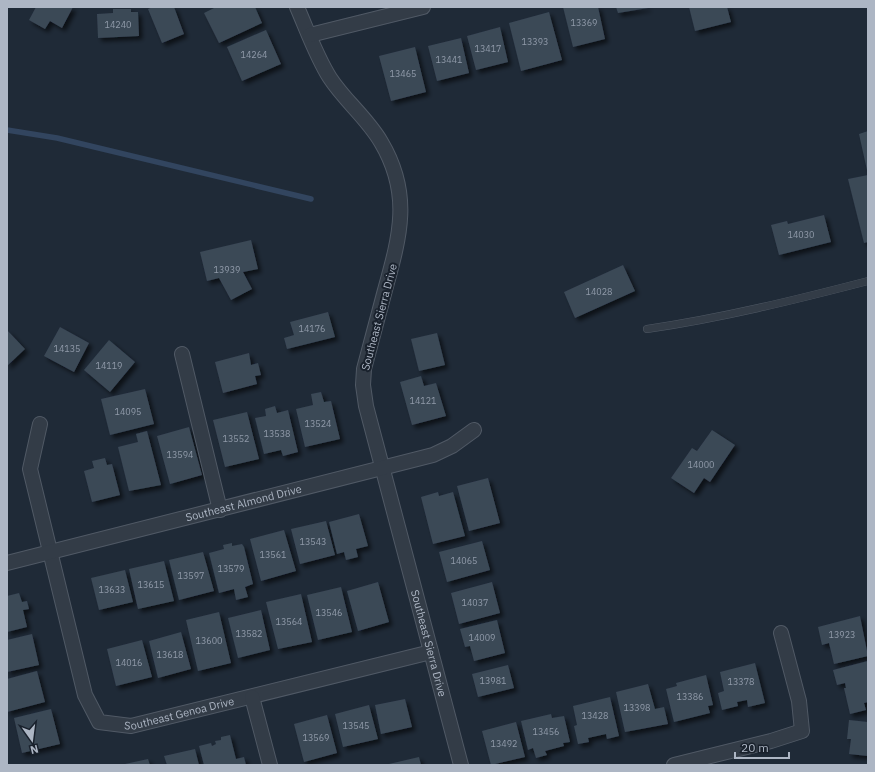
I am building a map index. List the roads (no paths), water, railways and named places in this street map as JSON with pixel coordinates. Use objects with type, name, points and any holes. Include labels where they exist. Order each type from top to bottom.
[{"type":"street","name":"Southeast Sierra Drive","points":[[297,7],[330,78],[345,97],[366,118],[382,143],[395,170],[401,196],[401,222],[396,250],[364,369],[362,385],[382,468],[461,765]]},
{"type":"street","points":[[310,35],[423,7]]},
{"type":"street","points":[[182,354],[220,510]]},
{"type":"street","points":[[40,424],[30,469],[49,553]]},
{"type":"street","name":"Southeast Almond Drive","points":[[7,563],[433,455],[452,446],[474,430]]},
{"type":"street","name":"Southeast Genoa Drive","points":[[49,553],[84,695],[99,722],[131,726],[430,652]]},
{"type":"street","points":[[674,765],[771,741],[802,730],[799,701],[781,633]]},
{"type":"street","points":[[252,697],[270,765]]},
{"type":"lane","points":[[648,328],[700,321],[801,299],[868,281]]},
{"type":"waterway","points":[[7,130],[57,138],[311,199]]}]
